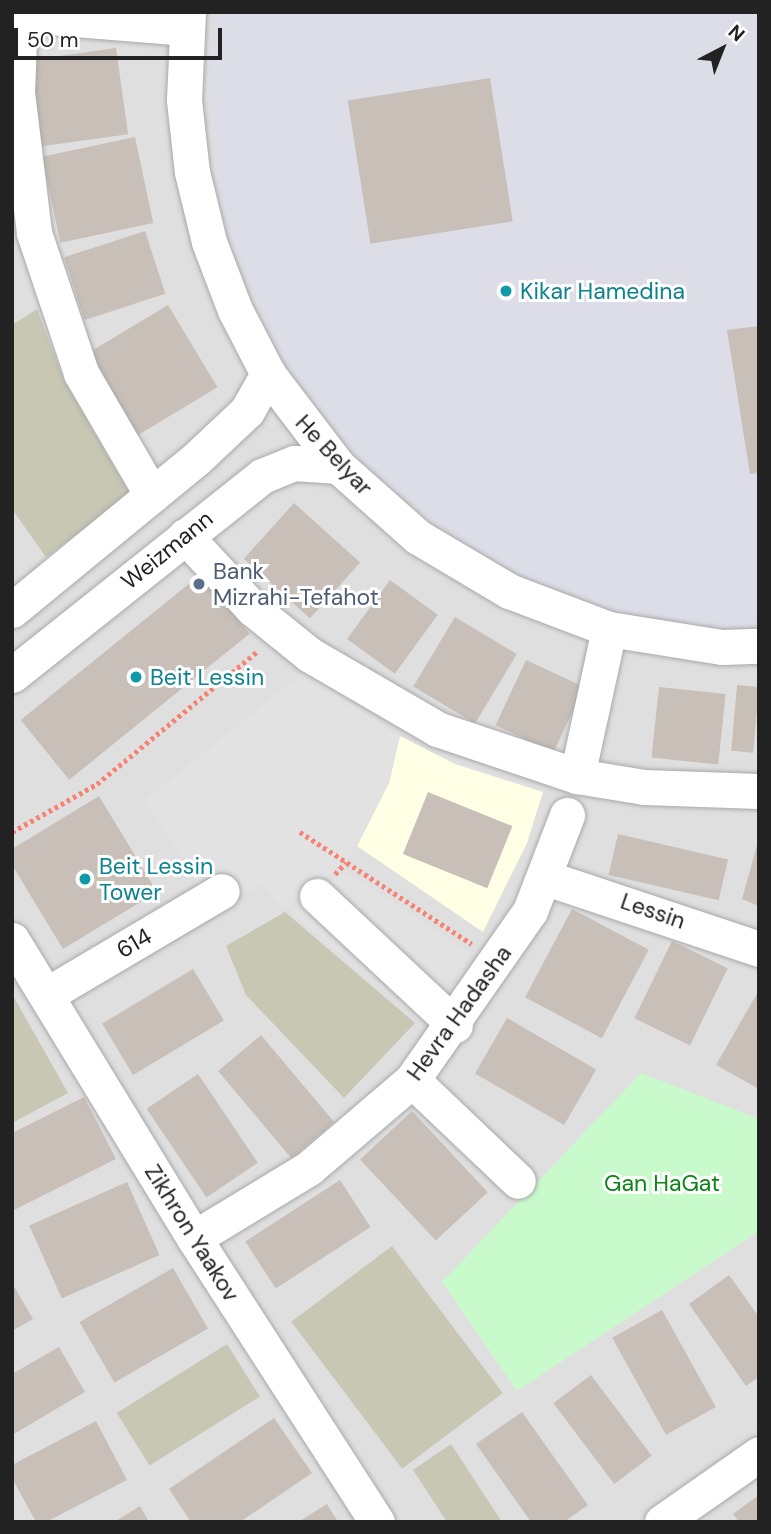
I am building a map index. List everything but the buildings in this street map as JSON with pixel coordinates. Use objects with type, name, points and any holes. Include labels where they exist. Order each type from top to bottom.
[{"type":"street","points":[[152,495],[81,373],[34,233],[17,92],[17,13],[187,20]]},
{"type":"street","name":"He BeIyar","points":[[187,20],[184,100],[206,230],[235,310],[268,374],[338,466],[440,550],[509,591],[609,629],[722,648],[759,646]]},
{"type":"street","points":[[12,610],[152,495],[247,411],[268,374]]},
{"type":"street","name":"Weizmann","points":[[12,675],[262,476],[294,463],[338,466]]},
{"type":"street","points":[[185,536],[253,608],[372,695],[449,734],[577,776],[645,787],[759,791]]},
{"type":"street","points":[[577,776],[609,629]]},
{"type":"street","name":"Hevra Hadasha","points":[[194,1238],[309,1168],[412,1080],[455,1026],[499,962],[546,878],[567,815]]},
{"type":"street","name":"Lessin","points":[[546,878],[759,949]]},
{"type":"street","name":"614","points":[[46,995],[222,891]]},
{"type":"street","points":[[317,896],[455,1026]]},
{"type":"street","name":"Zikhron Yaakov","points":[[12,940],[194,1238],[377,1522]]},
{"type":"street","points":[[412,1080],[518,1181]]},
{"type":"street","points":[[662,1522],[759,1454]]},
{"type":"path","points":[[12,832],[97,784],[267,643]]},
{"type":"path","points":[[300,832],[499,962]]},
{"type":"shaded area","points":[[12,12],[759,12],[759,1522],[12,1522]]},
{"type":"shaded area","name":"Kikar Hamedina","points":[[215,12],[759,12],[759,632],[628,618],[491,563],[372,475],[281,359],[224,223],[208,80]]},
{"type":"shaded area","points":[[37,309],[63,378],[130,494],[46,557],[12,509],[12,325]]},
{"type":"shaded area","points":[[304,672],[400,736],[389,783],[347,859],[283,909],[263,884],[214,908],[144,801]]},
{"type":"shaded area","points":[[400,736],[455,764],[543,792],[527,843],[483,932],[357,846],[389,783]]},
{"type":"shaded area","points":[[344,871],[473,954],[417,1020],[291,912]]},
{"type":"shaded area","points":[[285,912],[415,1023],[344,1098],[246,995],[226,946]]},
{"type":"shaded area","points":[[12,994],[68,1093],[12,1123]]},
{"type":"shaded area","points":[[392,1246],[503,1393],[402,1469],[291,1322]]},
{"type":"shaded area","points":[[227,1344],[260,1397],[150,1465],[117,1413]]},
{"type":"shaded area","points":[[451,1444],[502,1522],[447,1522],[413,1470]]},
{"type":"green space","name":"Gan HaGat","points":[[641,1073],[759,1119],[759,1231],[517,1391],[442,1282]]},
{"type":"place","name":"Kikar Hamedina","points":[[506,291]]},
{"type":"place","name":"Bank Mizrahi-Tefahot","points":[[199,584]]},
{"type":"place","name":"Beit Lessin","points":[[136,677]]},
{"type":"place","name":"Beit Lessin Tower","points":[[85,879]]}]
